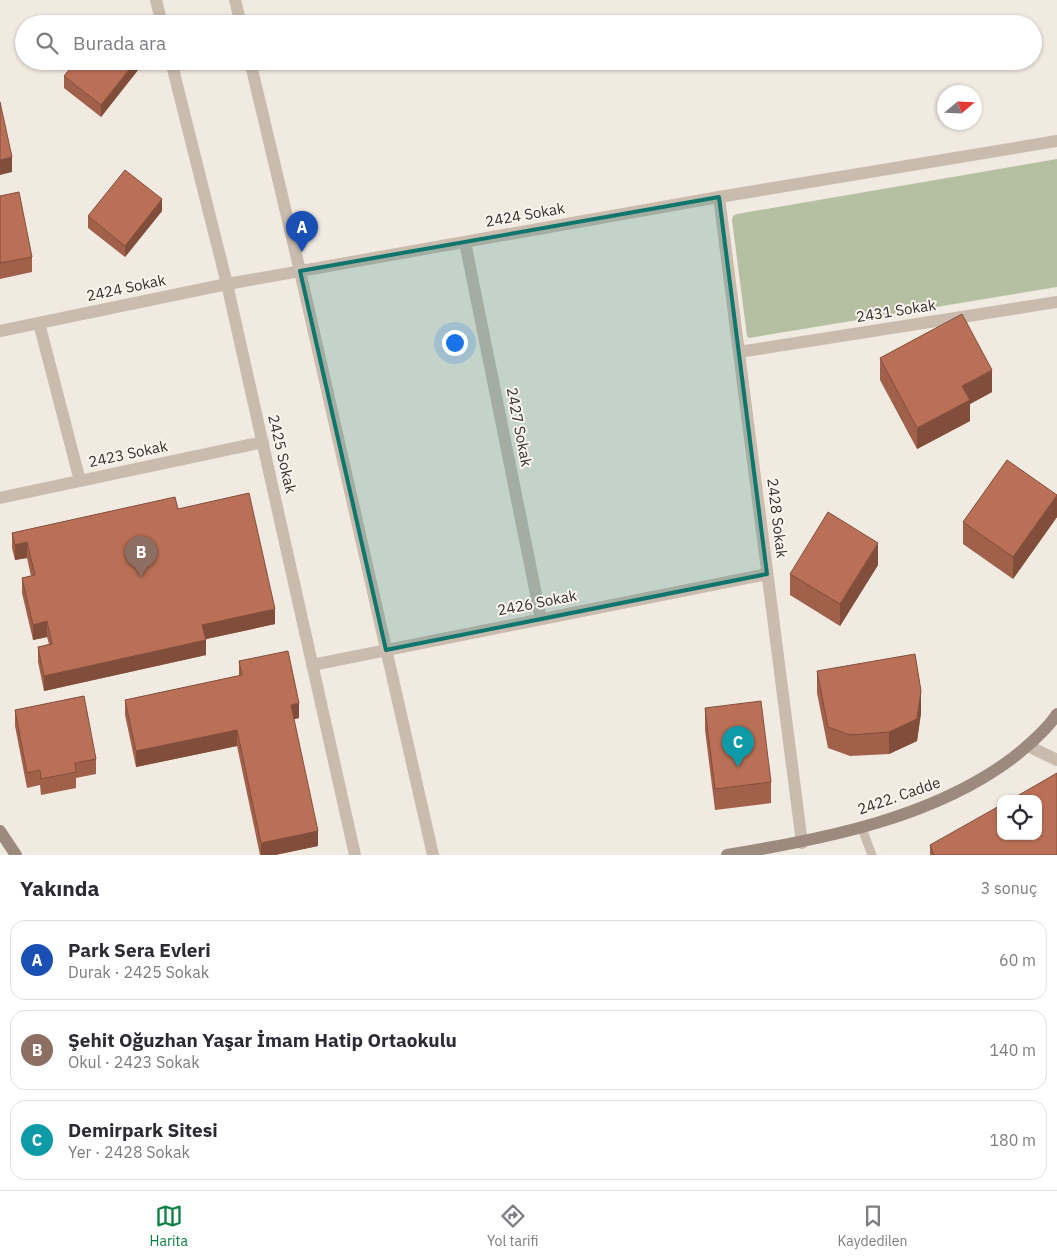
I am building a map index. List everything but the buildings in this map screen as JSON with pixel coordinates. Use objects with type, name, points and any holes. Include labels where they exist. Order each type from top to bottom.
[{"type":"street","points":[[156,0],[160,15]]},
{"type":"street","points":[[235,0],[239,15]]},
{"type":"street","name":"2425 Sokak","points":[[173,70],[227,284],[355,855]]},
{"type":"street","points":[[252,70],[300,271],[433,855]]},
{"type":"street","name":"2424 Sokak","points":[[0,331],[227,284],[719,197],[1057,141]]},
{"type":"street","name":"2428 Sokak","points":[[719,197],[802,842]]},
{"type":"street","name":"2427 Sokak","points":[[465,242],[541,619]]},
{"type":"street","name":"2431 Sokak","points":[[739,352],[1057,302]]},
{"type":"street","points":[[39,322],[80,481]]},
{"type":"street","name":"2423 Sokak","points":[[0,498],[263,442]]},
{"type":"street","name":"2426 Sokak","points":[[312,664],[767,574]]},
{"type":"street","name":"2422. Cadde","points":[[726,855],[802,842],[926,806],[966,788],[1002,766],[1028,746],[1057,714]]},
{"type":"street","points":[[1028,746],[1057,760]]},
{"type":"street","points":[[0,831],[16,855]]},
{"type":"lane","points":[[861,826],[872,855]]},
{"type":"highlighted area","points":[[719,197],[767,574],[386,650],[300,271]]},
{"type":"green space","points":[[1057,159],[1057,287],[749,338],[747,336],[733,216]]},
{"type":"place","name":"Park Sera Evleri","points":[[302,252]]},
{"type":"place","name":"Şehit Oğuzhan Yaşar İmam Hatip Ortaokulu","points":[[141,577]]},
{"type":"place","name":"Demirpark Sitesi","points":[[738,767]]}]
